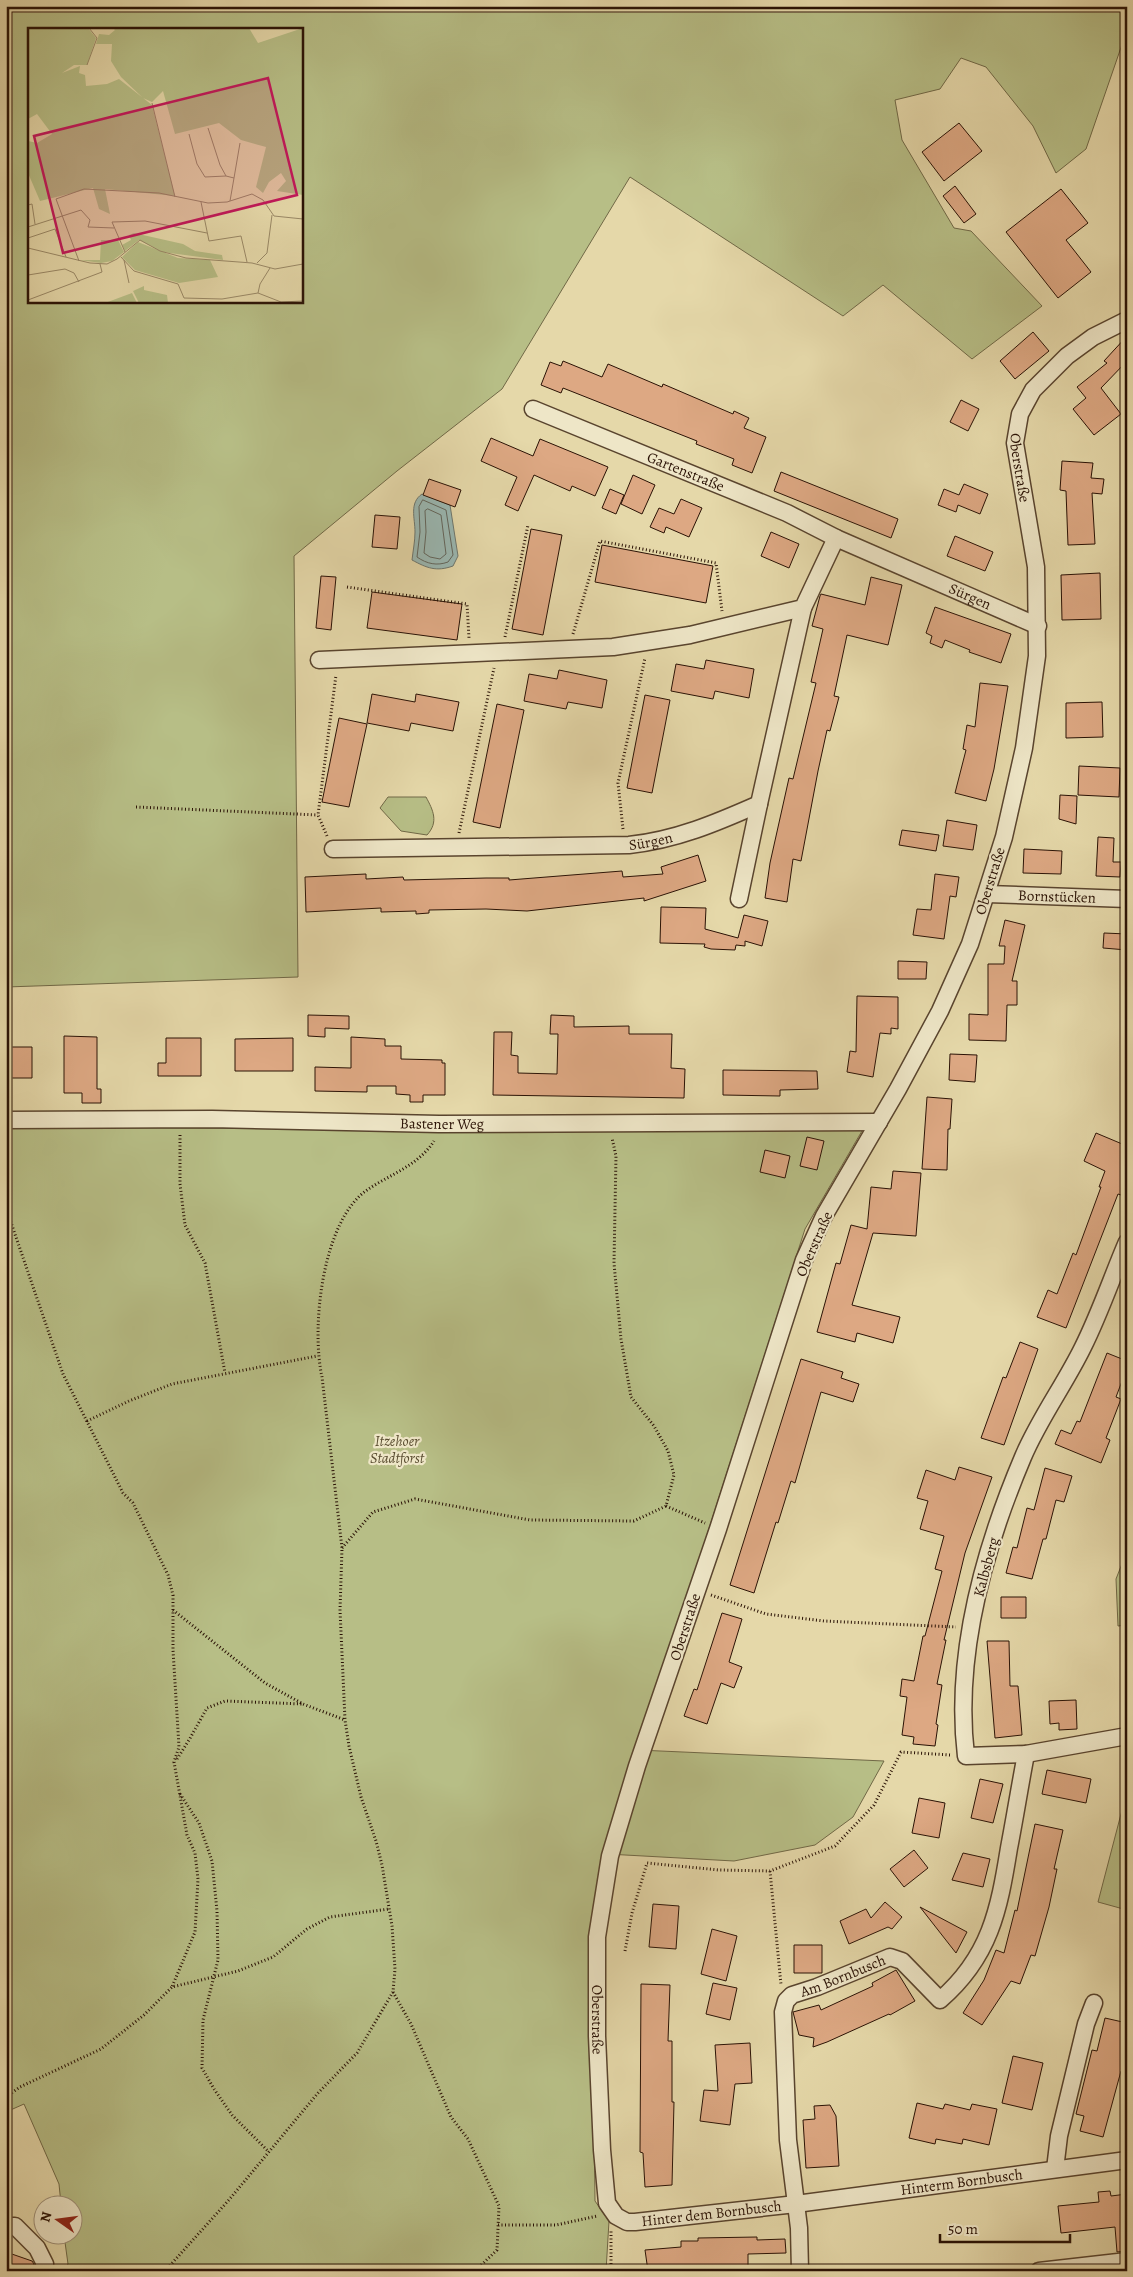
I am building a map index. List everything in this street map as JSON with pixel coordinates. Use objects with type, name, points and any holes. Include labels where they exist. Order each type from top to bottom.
[{"type":"street","name":"Oberstraße","points":[[612,2212],[606,2197],[597,2036],[597,1937],[610,1856],[637,1766],[698,1591],[804,1260],[824,1216],[879,1122],[940,1011],[970,944],[1004,836],[1023,758],[1035,676],[1038,626],[1036,567],[1017,467],[1015,443],[1020,414],[1034,390],[1067,356],[1093,337],[1127,320]]},
{"type":"street","name":"Gartenstraße","points":[[533,409],[787,513],[836,538]]},
{"type":"street","name":"Sürgen","points":[[836,538],[1038,626]]},
{"type":"street","points":[[739,899],[804,608],[836,538]]},
{"type":"street","points":[[319,660],[648,643],[804,608]]},
{"type":"street","name":"Sürgen","points":[[333,849],[625,846],[652,843],[677,837],[708,827],[759,804]]},
{"type":"street","name":"Bornstücken","points":[[987,894],[1127,899]]},
{"type":"street","name":"Bastener Weg","points":[[6,1120],[173,1119],[439,1124],[879,1122]]},
{"type":"street","name":"Kalbsberg","points":[[966,1756],[963,1704],[972,1627],[994,1536],[1023,1456],[1083,1347],[1127,1242]]},
{"type":"street","points":[[966,1756],[1026,1754],[1127,1736]]},
{"type":"street","name":"Am Bornbusch","points":[[783,2012],[786,2001],[792,1995],[817,1987],[890,1957],[902,1961],[940,2000],[965,1976],[978,1958],[993,1928],[1001,1897],[1026,1754]]},
{"type":"street","points":[[1055,2170],[1059,2136],[1086,2024],[1094,2003]]},
{"type":"street","points":[[783,2012],[788,2140],[799,2228],[800,2271]]},
{"type":"street","name":"Hinterm Bornbusch","points":[[796,2204],[1127,2160]]},
{"type":"street","name":"Hinter dem Bornbusch","points":[[612,2212],[629,2222],[796,2204]]},
{"type":"street","points":[[6,2226],[15,2226],[37,2248],[45,2264],[42,2271]]},
{"type":"street","points":[[1039,2271],[1127,2261]]},
{"type":"path","points":[[456,848],[528,525]]},
{"type":"path","points":[[569,648],[600,541],[716,563],[724,626]]},
{"type":"path","points":[[347,587],[468,604],[469,653]]},
{"type":"path","points":[[625,846],[618,783],[648,643]]},
{"type":"path","points":[[333,849],[318,815],[338,659]]},
{"type":"path","points":[[136,807],[318,815]]},
{"type":"path","points":[[173,1119],[180,1130],[180,1184],[185,1225],[205,1263],[224,1372]]},
{"type":"path","points":[[609,1123],[616,1156],[614,1263],[621,1339],[631,1397],[654,1426],[668,1451],[674,1475],[666,1506]]},
{"type":"path","points":[[165,2271],[228,2201],[318,2093],[357,2053],[393,1992],[394,1951],[382,1865],[361,1797],[345,1720],[340,1610],[342,1548],[322,1376],[317,1356],[322,1281],[339,1226],[365,1191],[408,1166],[431,1146],[439,1134],[439,1124]]},
{"type":"path","points":[[6,1208],[63,1374],[123,1493],[132,1503],[168,1575],[173,1594],[172,1650],[179,1747],[174,1762],[187,1835],[195,1853],[198,1879],[195,1932],[172,1988],[144,2015],[101,2049],[20,2087],[6,2097]]},
{"type":"path","points":[[87,1421],[129,1401],[172,1384],[224,1372],[317,1356]]},
{"type":"path","points":[[342,1548],[373,1512],[415,1499],[530,1520],[634,1521],[666,1506],[718,1530]]},
{"type":"path","points":[[698,1591],[766,1614],[824,1621],[972,1627]]},
{"type":"path","points":[[173,1610],[265,1683],[303,1704],[345,1720]]},
{"type":"path","points":[[174,1762],[207,1708],[225,1702],[303,1704]]},
{"type":"path","points":[[626,1951],[632,1913],[646,1863],[718,1870],[770,1871],[835,1846],[874,1805],[901,1752],[966,1756]]},
{"type":"path","points":[[180,1792],[199,1822],[212,1861],[217,1912],[218,1960],[203,2020],[202,2068],[232,2115],[269,2152]]},
{"type":"path","points":[[770,1871],[783,2012]]},
{"type":"path","points":[[172,1988],[238,1971],[274,1957],[307,1929],[330,1917],[389,1909]]},
{"type":"path","points":[[393,1992],[411,2024],[451,2117],[468,2139],[499,2206],[497,2250],[475,2271]]},
{"type":"path","points":[[498,2225],[556,2225],[612,2212],[611,2271]]},
{"type":"green space","points":[[6,6],[1127,6],[1127,30],[1086,149],[1056,173],[1033,126],[986,67],[961,58],[940,89],[895,100],[902,140],[954,228],[971,231],[1042,306],[972,359],[883,285],[843,316],[630,177],[502,389],[397,471],[294,556],[298,977],[6,987]]},
{"type":"green space","points":[[388,797],[426,797],[434,816],[433,825],[427,835],[401,831],[380,808]]},
{"type":"green space","name":"Itzehoer Stadtforst","points":[[866,1124],[805,1229],[638,1750],[884,1761],[853,1817],[815,1845],[734,1861],[607,1854],[592,1937],[595,2201],[609,2221],[606,2271],[64,2271],[68,2264],[65,2244],[82,2244],[82,2194],[60,2194],[59,2184],[24,2104],[6,2112],[6,1127],[340,1129]]},
{"type":"green space","points":[[1127,1551],[1127,1625],[1118,1626],[1116,1579]]},
{"type":"green space","points":[[1127,1791],[1127,1910],[1098,1902]]},
{"type":"water","points":[[422,494],[450,505],[458,556],[453,566],[442,569],[432,568],[412,560],[415,535],[414,506]]},
{"type":"building","points":[[959,123],[982,151],[944,181],[922,152]]},
{"type":"building","points":[[955,186],[976,214],[964,223],[943,196]]},
{"type":"building","points":[[1061,189],[1088,223],[1066,240],[1091,272],[1058,298],[1006,232]]},
{"type":"building","points":[[1033,332],[1049,351],[1015,379],[1000,361]]},
{"type":"building","points":[[1127,336],[1127,361],[1101,388],[1121,414],[1094,435],[1073,409],[1086,398],[1077,387],[1107,363],[1104,361]]},
{"type":"building","points":[[563,361],[602,377],[608,364],[662,387],[663,384],[733,414],[734,411],[749,418],[744,428],[766,437],[752,473],[732,465],[734,459],[696,444],[697,441],[563,388],[561,393],[541,385],[550,362],[561,366]]},
{"type":"building","points":[[961,400],[979,409],[968,431],[950,422]]},
{"type":"building","points":[[491,438],[533,456],[540,439],[608,467],[595,496],[572,486],[570,491],[534,475],[518,511],[505,505],[517,477],[481,461]]},
{"type":"building","points":[[1062,461],[1093,463],[1091,478],[1104,479],[1102,494],[1092,493],[1095,544],[1068,545],[1066,491],[1060,490]]},
{"type":"building","points":[[781,472],[898,519],[891,538],[774,491]]},
{"type":"building","points":[[633,475],[655,485],[642,514],[621,504]]},
{"type":"building","points":[[429,479],[461,490],[455,507],[423,495]]},
{"type":"building","points":[[964,484],[988,494],[980,514],[958,505],[956,512],[938,505],[944,489],[959,495]]},
{"type":"building","points":[[610,489],[624,495],[616,514],[602,508]]},
{"type":"building","points":[[681,499],[702,508],[689,537],[666,527],[664,533],[650,527],[659,508],[674,514]]},
{"type":"building","points":[[375,515],[400,517],[397,549],[372,547]]},
{"type":"building","points":[[531,529],[562,535],[543,635],[512,629]]},
{"type":"building","points":[[771,532],[799,544],[789,568],[761,556]]},
{"type":"building","points":[[955,536],[993,552],[985,571],[947,556]]},
{"type":"building","points":[[602,545],[713,566],[706,603],[595,582]]},
{"type":"building","points":[[1100,573],[1101,619],[1062,620],[1061,575]]},
{"type":"building","points":[[321,576],[336,577],[331,630],[316,628]]},
{"type":"building","points":[[871,577],[902,585],[888,645],[847,635],[834,696],[839,697],[830,731],[827,730],[801,861],[793,859],[787,902],[765,898],[770,863],[789,778],[793,779],[816,683],[811,682],[823,629],[812,626],[820,596],[821,594],[865,605]]},
{"type":"building","points":[[372,592],[462,604],[457,640],[367,628]]},
{"type":"building","points":[[935,607],[1011,634],[1001,663],[969,652],[970,650],[945,640],[942,648],[930,643],[932,636],[926,633]]},
{"type":"building","points":[[706,660],[754,669],[749,698],[715,691],[713,699],[671,691],[676,664],[704,669]]},
{"type":"building","points":[[559,670],[607,680],[602,708],[568,702],[566,709],[524,701],[529,674],[557,679]]},
{"type":"building","points":[[980,683],[1008,686],[994,769],[986,801],[955,793],[966,750],[963,749],[967,725],[975,727]]},
{"type":"building","points":[[372,694],[415,702],[416,694],[459,702],[453,731],[411,723],[409,731],[367,723]]},
{"type":"building","points":[[645,695],[670,700],[652,793],[627,788]]},
{"type":"building","points":[[1102,702],[1103,737],[1066,738],[1066,703]]},
{"type":"building","points":[[497,704],[524,710],[500,828],[473,822]]},
{"type":"building","points":[[339,718],[367,724],[349,807],[322,802]]},
{"type":"building","points":[[1079,766],[1120,768],[1119,797],[1078,795]]},
{"type":"building","points":[[1060,795],[1077,796],[1076,824],[1059,819]]},
{"type":"building","points":[[947,820],[977,825],[973,850],[943,846]]},
{"type":"building","points":[[902,830],[939,835],[936,851],[899,845]]},
{"type":"building","points":[[1098,837],[1114,838],[1113,862],[1121,862],[1120,877],[1096,876]]},
{"type":"building","points":[[1024,849],[1062,851],[1061,874],[1023,873]]},
{"type":"building","points":[[698,855],[706,881],[644,901],[644,898],[527,911],[486,909],[429,910],[429,913],[416,914],[416,911],[381,912],[381,908],[306,912],[305,877],[366,874],[366,879],[403,877],[404,880],[509,878],[509,880],[622,871],[623,877],[663,874],[661,867]]},
{"type":"building","points":[[935,874],[959,877],[956,897],[950,896],[944,939],[913,935],[917,909],[931,910]]},
{"type":"building","points":[[661,907],[706,908],[705,929],[738,938],[744,915],[768,921],[762,946],[745,941],[745,946],[736,945],[735,950],[711,949],[704,947],[705,944],[660,943]]},
{"type":"building","points":[[1005,920],[1025,925],[1012,981],[1017,981],[1017,1005],[1007,1005],[1006,1041],[969,1040],[969,1014],[988,1015],[988,964],[1004,964],[1005,946],[999,946]]},
{"type":"building","points":[[1104,933],[1127,934],[1127,950],[1103,948]]},
{"type":"building","points":[[898,961],[927,962],[926,979],[898,979]]},
{"type":"building","points":[[857,996],[898,997],[898,1029],[891,1028],[891,1034],[880,1033],[873,1077],[847,1072],[850,1051],[856,1052]]},
{"type":"building","points":[[308,1015],[349,1016],[349,1029],[325,1028],[325,1037],[308,1036]]},
{"type":"building","points":[[551,1015],[574,1016],[574,1027],[629,1026],[629,1034],[672,1034],[671,1068],[685,1069],[684,1098],[493,1095],[494,1032],[512,1032],[511,1055],[518,1056],[518,1073],[557,1074],[558,1034],[550,1034]]},
{"type":"building","points":[[64,1036],[97,1037],[97,1089],[101,1089],[101,1103],[82,1103],[82,1093],[64,1093]]},
{"type":"building","points":[[351,1037],[385,1039],[385,1046],[401,1046],[401,1059],[442,1060],[442,1063],[445,1063],[445,1095],[423,1095],[423,1102],[410,1102],[410,1095],[396,1094],[396,1086],[367,1086],[367,1092],[315,1091],[315,1067],[351,1068]]},
{"type":"building","points":[[166,1038],[201,1038],[201,1076],[158,1076],[158,1063],[166,1063]]},
{"type":"building","points":[[293,1038],[293,1071],[235,1071],[235,1039]]},
{"type":"building","points":[[9,1047],[32,1047],[32,1078],[6,1078],[6,1055],[9,1055]]},
{"type":"building","points":[[950,1054],[977,1055],[975,1082],[949,1080]]},
{"type":"building","points":[[723,1070],[817,1071],[818,1089],[780,1090],[780,1096],[723,1095]]},
{"type":"building","points":[[927,1097],[952,1099],[950,1129],[948,1129],[947,1170],[922,1169]]},
{"type":"building","points":[[1096,1133],[1127,1146],[1127,1197],[1118,1194],[1066,1328],[1037,1317],[1048,1290],[1057,1294],[1073,1253],[1076,1255],[1101,1187],[1099,1187],[1105,1171],[1084,1161]]},
{"type":"building","points":[[807,1137],[824,1141],[817,1170],[800,1166]]},
{"type":"building","points":[[765,1150],[790,1156],[785,1178],[760,1172]]},
{"type":"building","points":[[893,1171],[921,1173],[916,1236],[873,1233],[852,1305],[900,1317],[893,1343],[857,1333],[855,1342],[817,1332],[836,1263],[840,1264],[851,1225],[867,1229],[871,1187],[891,1189]]},
{"type":"building","points":[[1020,1342],[1038,1349],[1004,1445],[981,1438],[1003,1377],[1006,1378]]},
{"type":"building","points":[[1107,1353],[1127,1361],[1127,1368],[1116,1397],[1121,1399],[1106,1438],[1110,1440],[1101,1463],[1055,1444],[1061,1430],[1071,1434],[1077,1421],[1080,1422]]},
{"type":"building","points":[[801,1359],[843,1372],[841,1378],[859,1384],[853,1402],[821,1392],[795,1483],[791,1481],[754,1593],[730,1585]]},
{"type":"building","points":[[959,1467],[992,1477],[965,1553],[944,1640],[946,1640],[937,1684],[942,1685],[936,1724],[938,1725],[935,1746],[913,1744],[914,1737],[902,1735],[907,1697],[900,1696],[902,1679],[914,1681],[923,1636],[925,1636],[942,1571],[935,1569],[944,1536],[920,1529],[928,1501],[917,1498],[926,1470],[955,1480]]},
{"type":"building","points":[[1045,1468],[1072,1476],[1064,1502],[1056,1500],[1046,1539],[1043,1539],[1032,1579],[1006,1573],[1013,1547],[1017,1548],[1027,1508],[1034,1510]]},
{"type":"building","points":[[1001,1597],[1026,1597],[1026,1618],[1001,1618]]},
{"type":"building","points":[[722,1613],[742,1619],[729,1662],[742,1667],[734,1688],[721,1683],[707,1724],[684,1716],[694,1689],[697,1690]]},
{"type":"building","points":[[987,1641],[1009,1641],[1010,1686],[1018,1686],[1022,1735],[995,1738]]},
{"type":"building","points":[[1076,1700],[1077,1729],[1059,1730],[1059,1723],[1050,1724],[1049,1701]]},
{"type":"building","points":[[1047,1770],[1091,1779],[1086,1803],[1042,1794]]},
{"type":"building","points":[[980,1779],[1003,1784],[993,1823],[971,1818]]},
{"type":"building","points":[[919,1798],[945,1803],[939,1838],[912,1833]]},
{"type":"building","points":[[1035,1824],[1063,1830],[1054,1869],[1057,1869],[1049,1907],[1035,1956],[1031,1955],[1020,1984],[1011,1981],[982,2025],[963,2013],[984,1980],[996,1950],[1004,1953],[1015,1910],[1017,1911]]},
{"type":"building","points":[[914,1850],[928,1868],[904,1887],[890,1869]]},
{"type":"building","points":[[963,1853],[990,1859],[983,1887],[952,1880]]},
{"type":"building","points":[[885,1902],[902,1917],[892,1929],[888,1927],[849,1944],[840,1921],[866,1909],[871,1918]]},
{"type":"building","points":[[653,1904],[679,1906],[676,1949],[649,1947]]},
{"type":"building","points":[[920,1907],[967,1932],[956,1953]]},
{"type":"building","points":[[712,1929],[737,1936],[726,1981],[701,1974]]},
{"type":"building","points":[[794,1945],[822,1945],[822,1973],[794,1973]]},
{"type":"building","points":[[896,1970],[915,2001],[890,2015],[813,2047],[814,2038],[799,2035],[793,2012],[819,2005],[821,2010],[873,1986],[872,1983]]},
{"type":"building","points":[[713,1983],[737,1988],[730,2020],[706,2014]]},
{"type":"building","points":[[641,1984],[670,1985],[668,2041],[672,2041],[672,2102],[674,2102],[672,2185],[645,2187],[643,2153],[640,2152]]},
{"type":"building","points":[[1105,2018],[1127,2023],[1127,2073],[1121,2071],[1103,2137],[1080,2131],[1084,2116],[1076,2114],[1092,2050],[1097,2051]]},
{"type":"building","points":[[750,2043],[752,2083],[735,2084],[730,2125],[700,2121],[704,2090],[718,2091],[715,2045]]},
{"type":"building","points":[[1013,2056],[1043,2063],[1032,2110],[1002,2103]]},
{"type":"building","points":[[917,2103],[943,2109],[945,2104],[970,2110],[972,2104],[997,2109],[989,2145],[963,2139],[962,2144],[936,2139],[935,2144],[909,2138]]},
{"type":"building","points":[[830,2105],[836,2116],[839,2166],[806,2168],[803,2120],[815,2119],[814,2106]]},
{"type":"building","points":[[1110,2191],[1111,2196],[1127,2194],[1127,2251],[1117,2252],[1115,2227],[1061,2233],[1058,2206],[1099,2202],[1098,2192]]},
{"type":"building","points":[[757,2237],[757,2240],[785,2239],[786,2253],[748,2254],[748,2271],[648,2271],[645,2250],[681,2247],[681,2241],[698,2241],[698,2238]]},
{"type":"building","points":[[6,2252],[32,2261],[34,2264],[32,2271],[6,2271]]}]
